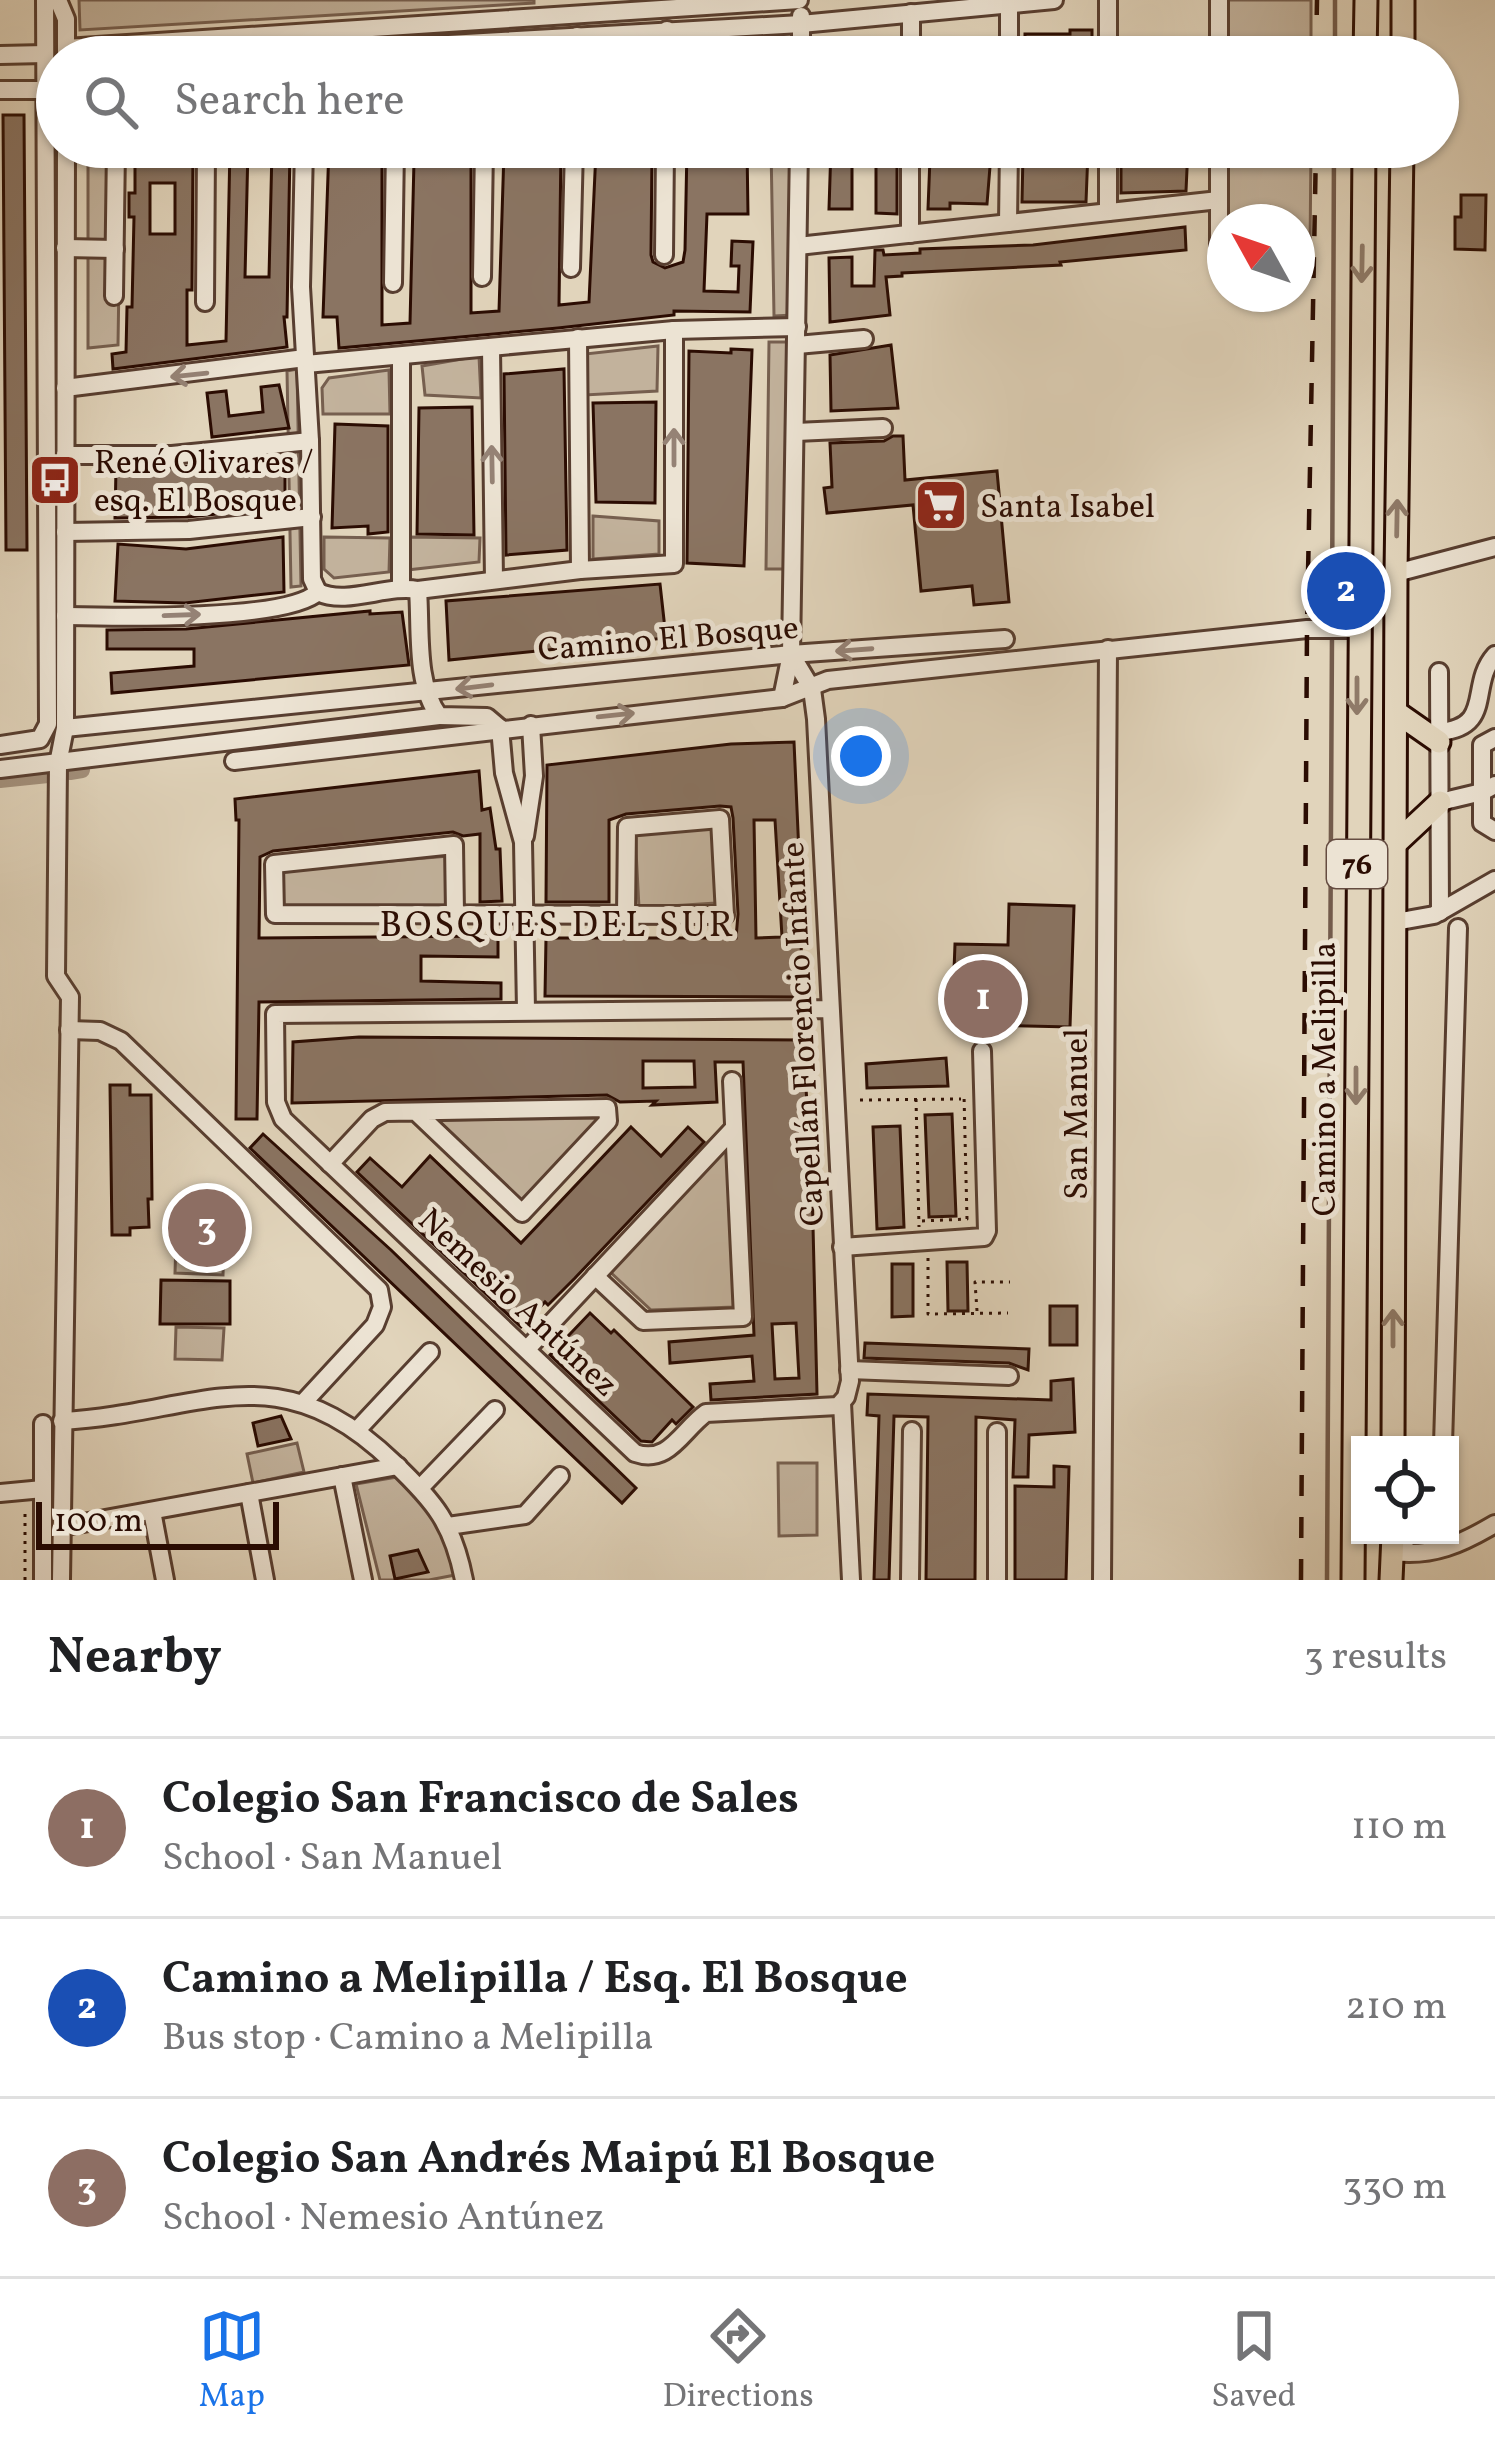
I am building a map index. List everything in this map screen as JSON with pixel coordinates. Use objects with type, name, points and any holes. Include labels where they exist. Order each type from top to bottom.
[{"type":"main road","points":[[1365,36],[1366,0]]},
{"type":"main road","points":[[1403,0],[1403,36]]},
{"type":"main road","name":"Camino a Melipilla","points":[[1353,1580],[1350,629],[1363,168]]},
{"type":"main road","name":"76","points":[[1393,1436],[1402,168]]},
{"type":"main road","points":[[1396,712],[1439,737]]},
{"type":"main road","points":[[1394,845],[1440,802]]},
{"type":"main road","points":[[1354,1549],[1393,1544],[1391,1580]]},
{"type":"street","points":[[45,0],[45,36]]},
{"type":"street","points":[[58,0],[66,36]]},
{"type":"street","points":[[397,36],[629,5],[800,0],[801,36]]},
{"type":"street","points":[[570,36],[801,24],[1054,0]]},
{"type":"street","points":[[1108,0],[1108,36]]},
{"type":"street","points":[[1219,0],[1219,36]]},
{"type":"street","points":[[1009,4],[1009,36]]},
{"type":"street","points":[[911,13],[911,36]]},
{"type":"street","points":[[667,30],[667,36]]},
{"type":"street","points":[[0,55],[36,54]]},
{"type":"street","points":[[0,91],[36,90]]},
{"type":"street","points":[[0,746],[40,739],[48,724],[45,168]]},
{"type":"street","points":[[61,1580],[70,997],[56,976],[58,764],[65,728],[66,168]]},
{"type":"street","points":[[114,296],[116,168]]},
{"type":"street","points":[[205,302],[206,168]]},
{"type":"street","points":[[304,168],[301,287],[312,579],[319,592],[333,597],[674,564],[674,330]]},
{"type":"street","points":[[393,284],[395,168]]},
{"type":"street","points":[[482,278],[484,168]]},
{"type":"street","points":[[571,268],[573,168]]},
{"type":"street","points":[[664,255],[665,168]]},
{"type":"street","points":[[782,698],[790,655],[799,168]]},
{"type":"street","points":[[910,168],[910,234]]},
{"type":"street","points":[[1008,223],[1009,168]]},
{"type":"street","points":[[1108,168],[1108,212]]},
{"type":"street","points":[[1219,168],[1219,204]]},
{"type":"street","points":[[798,246],[1219,200]]},
{"type":"street","points":[[65,248],[115,249]]},
{"type":"street","points":[[65,388],[306,361],[401,358],[674,330],[864,339]]},
{"type":"street","points":[[578,338],[580,570]]},
{"type":"street","points":[[491,348],[494,580]]},
{"type":"street","points":[[401,358],[410,588],[425,692],[439,716]]},
{"type":"street","points":[[796,432],[883,428]]},
{"type":"street","points":[[65,455],[172,455],[310,442]]},
{"type":"street","points":[[65,532],[190,530],[311,517]]},
{"type":"street","points":[[1396,574],[1495,547]]},
{"type":"street","points":[[65,616],[210,614],[301,604],[319,592]]},
{"type":"street","name":"Camino El Bosque","points":[[234,761],[782,698],[828,680],[1319,628],[1350,629]]},
{"type":"street","name":"Camino El Bosque","points":[[65,728],[790,655],[1005,639]]},
{"type":"street","name":"Camino El Bosque","points":[[917,646],[957,665]]},
{"type":"street","name":"San Manuel","points":[[1102,1580],[1108,649]]},
{"type":"street","name":"Capellán Florencio Infante","points":[[790,655],[812,689],[850,1389],[837,1404],[851,1580]]},
{"type":"street","points":[[1439,737],[1478,714],[1484,702],[1484,673],[1495,655]]},
{"type":"street","points":[[1439,672],[1440,912]]},
{"type":"street","name":"Camino El Bosque","points":[[0,769],[439,716],[487,717],[500,728]]},
{"type":"street","points":[[531,725],[533,793],[523,842],[526,1010],[829,1009]]},
{"type":"street","points":[[500,728],[504,773],[523,842]]},
{"type":"street","points":[[1495,738],[1482,745],[1488,789],[1482,823],[1495,832]]},
{"type":"street","points":[[1440,802],[1488,789]]},
{"type":"street","points":[[455,913],[454,845],[274,863],[275,914],[725,915],[719,819],[626,827],[626,914]]},
{"type":"street","points":[[1395,922],[1440,912],[1495,880]]},
{"type":"street","points":[[1443,1436],[1457,928]]},
{"type":"street","name":"Nemesio Antúnez","points":[[526,1010],[275,1014],[278,1112],[643,1457],[665,1453],[706,1413],[837,1404]]},
{"type":"street","points":[[69,1030],[100,1031],[122,1041],[379,1290],[382,1307],[375,1325],[303,1403]]},
{"type":"street","points":[[842,1247],[984,1237],[982,1051]]},
{"type":"street","points":[[595,1276],[643,1321],[743,1317],[732,1081]]},
{"type":"street","points":[[330,1164],[378,1114],[416,1112],[607,1108],[607,1125],[522,1213],[416,1112]]},
{"type":"street","points":[[527,1349],[734,1128]]},
{"type":"street","points":[[358,1429],[430,1352]]},
{"type":"street","points":[[849,1370],[1009,1376]]},
{"type":"street","points":[[62,1421],[110,1418],[226,1396],[267,1396],[303,1403],[358,1429],[420,1488],[448,1526],[464,1580]]},
{"type":"street","points":[[420,1488],[495,1410]]},
{"type":"street","points":[[43,1424],[43,1580]]},
{"type":"street","points":[[910,1580],[911,1432]]},
{"type":"street","points":[[997,1432],[997,1580]]},
{"type":"street","points":[[61,1527],[398,1466]]},
{"type":"street","points":[[342,1476],[363,1580]]},
{"type":"street","points":[[448,1526],[525,1515],[560,1477]]},
{"type":"street","points":[[0,1493],[43,1489]]},
{"type":"street","points":[[248,1493],[266,1580]]},
{"type":"street","points":[[152,1511],[165,1580]]},
{"type":"street","points":[[1393,1544],[1420,1555],[1460,1544],[1495,1524]]},
{"type":"path","points":[[919,1221],[967,1219],[963,1095],[984,1094]]},
{"type":"path","points":[[860,1100],[963,1099]]},
{"type":"path","points":[[976,1313],[975,1282],[1010,1282]]},
{"type":"shaded area","points":[[79,0],[534,0],[534,3],[80,30]]},
{"type":"shaded area","points":[[1227,0],[1311,0],[1311,36],[1227,36]]},
{"type":"shaded area","points":[[88,168],[121,168],[118,345],[88,348]]},
{"type":"shaded area","points":[[771,168],[791,168],[794,315],[774,316]]},
{"type":"shaded area","points":[[1227,168],[1311,168],[1310,204],[1227,204]]},
{"type":"shaded area","points":[[769,342],[792,342],[788,569],[766,569]]},
{"type":"shaded area","points":[[658,346],[657,391],[585,395],[585,354]]},
{"type":"shaded area","points":[[479,356],[481,398],[425,395],[422,366]]},
{"type":"shaded area","points":[[297,369],[301,586],[291,587],[287,371]]},
{"type":"shaded area","points":[[389,370],[390,414],[323,414],[322,388],[329,378]]},
{"type":"shaded area","points":[[593,516],[659,521],[659,554],[593,559]]},
{"type":"shaded area","points":[[324,537],[390,538],[389,572],[334,578],[324,569]]},
{"type":"shaded area","points":[[408,537],[480,538],[479,562],[407,570]]},
{"type":"shaded area","points":[[712,827],[716,903],[639,908],[635,831]]},
{"type":"shaded area","points":[[449,856],[450,906],[283,906],[283,870]]},
{"type":"shaded area","points":[[605,1118],[524,1204],[436,1120]]},
{"type":"shaded area","points":[[728,1143],[735,1307],[651,1310],[608,1270]]},
{"type":"shaded area","points":[[176,1241],[224,1243],[223,1275],[175,1273]]},
{"type":"shaded area","points":[[176,1327],[224,1328],[222,1360],[175,1359]]},
{"type":"shaded area","points":[[297,1443],[304,1472],[253,1483],[247,1454]]},
{"type":"shaded area","points":[[778,1463],[817,1463],[817,1535],[779,1536]]},
{"type":"shaded area","points":[[397,1477],[435,1521],[455,1575],[380,1580],[356,1484]]},
{"type":"building","points":[[1070,30],[1092,30],[1092,36],[1025,36],[1025,34],[1070,34]]},
{"type":"building","points":[[3,115],[24,115],[27,550],[6,550]]},
{"type":"building","points":[[135,168],[193,168],[187,345],[226,341],[230,168],[248,168],[245,277],[269,277],[272,168],[290,168],[287,347],[113,369],[112,354],[126,352],[127,307],[132,307],[134,217],[129,217],[129,193],[135,193]],"holes":[[[150,183],[175,183],[175,234],[150,234]]]},
{"type":"building","points":[[328,168],[382,168],[382,325],[410,323],[414,168],[471,168],[471,313],[499,311],[503,168],[561,168],[559,305],[589,302],[595,168],[652,168],[651,255],[653,262],[665,268],[683,262],[687,168],[747,168],[748,214],[707,214],[704,291],[738,292],[739,266],[731,266],[732,241],[753,242],[750,312],[674,311],[674,315],[558,328],[339,348],[337,317],[323,317]]},
{"type":"building","points":[[830,168],[852,168],[852,209],[829,209]]},
{"type":"building","points":[[876,168],[897,168],[897,214],[876,213]]},
{"type":"building","points":[[930,168],[990,168],[987,204],[950,203],[950,209],[928,209]]},
{"type":"building","points":[[1023,168],[1087,168],[1086,202],[1022,202]]},
{"type":"building","points":[[1121,168],[1187,168],[1186,191],[1121,193]]},
{"type":"building","points":[[1461,195],[1486,195],[1485,250],[1455,249]]},
{"type":"building","points":[[1185,227],[1186,250],[1061,265],[886,277],[890,315],[830,322],[829,258],[852,257],[852,286],[874,286],[875,250],[883,250],[884,255],[1033,245]]},
{"type":"building","points":[[891,345],[898,408],[831,411],[830,355]]},
{"type":"building","points":[[731,349],[752,350],[744,566],[687,563],[689,351],[731,353]]},
{"type":"building","points":[[564,369],[567,550],[506,555],[504,374]]},
{"type":"building","points":[[279,385],[289,428],[212,437],[207,393],[226,391],[229,416],[263,412],[261,387]]},
{"type":"building","points":[[656,402],[655,503],[596,502],[593,403]]},
{"type":"building","points":[[472,407],[474,535],[417,534],[419,408]]},
{"type":"building","points":[[335,424],[388,426],[388,532],[368,534],[368,526],[332,528]]},
{"type":"building","points":[[903,436],[905,480],[997,471],[1009,602],[974,605],[972,586],[921,591],[913,505],[827,513],[824,488],[832,487],[830,443],[884,441]]},
{"type":"building","points":[[285,456],[285,507],[188,517],[115,518],[116,468],[173,468]]},
{"type":"building","points":[[283,537],[284,592],[185,603],[115,601],[118,544],[186,549]]},
{"type":"building","points":[[660,584],[666,638],[449,660],[446,601]]},
{"type":"building","points":[[402,612],[409,665],[112,693],[111,673],[194,666],[194,649],[107,649],[107,630],[186,629]]},
{"type":"building","points":[[794,742],[802,921],[800,997],[545,996],[546,938],[736,938],[738,914],[733,818],[731,807],[720,806],[626,814],[609,820],[609,902],[546,902],[547,765],[731,744]],"holes":[[[754,820],[775,820],[782,937],[756,938]]]},
{"type":"building","points":[[479,771],[482,810],[490,808],[496,849],[500,849],[502,901],[480,902],[480,834],[453,832],[273,851],[260,857],[259,938],[498,936],[498,957],[421,956],[421,981],[501,983],[501,999],[259,1002],[257,1119],[236,1119],[239,820],[235,799]]},
{"type":"building","points":[[1009,904],[1074,906],[1070,1027],[952,1024],[955,944],[1008,945]]},
{"type":"building","points":[[359,1037],[803,1040],[817,1394],[711,1400],[710,1384],[754,1381],[752,1356],[670,1363],[669,1342],[754,1335],[743,1062],[715,1062],[717,1102],[652,1105],[656,1101],[620,1102],[607,1095],[292,1103],[293,1042]],"holes":[[[643,1061],[694,1061],[695,1087],[643,1088]],[[796,1323],[799,1378],[775,1379],[772,1324]]]},
{"type":"building","points":[[946,1058],[948,1086],[867,1088],[866,1064]]},
{"type":"building","points":[[110,1085],[130,1085],[130,1095],[151,1095],[149,1227],[130,1228],[130,1235],[112,1235]]},
{"type":"building","points":[[952,1114],[956,1216],[929,1217],[925,1115]]},
{"type":"building","points":[[900,1126],[904,1227],[877,1229],[873,1127]]},
{"type":"building","points":[[631,1127],[661,1156],[688,1127],[704,1142],[575,1278],[521,1327],[357,1172],[370,1158],[402,1187],[430,1156],[521,1243]]},
{"type":"building","points":[[263,1134],[391,1250],[636,1488],[622,1503],[250,1148]]},
{"type":"building","points":[[947,1262],[967,1262],[968,1311],[948,1311]]},
{"type":"building","points":[[892,1264],[913,1264],[913,1316],[892,1317]]},
{"type":"building","points":[[161,1280],[230,1281],[230,1324],[160,1324]]},
{"type":"building","points":[[1050,1306],[1077,1306],[1077,1345],[1050,1345]]},
{"type":"building","points":[[590,1313],[611,1333],[614,1330],[693,1407],[676,1424],[672,1420],[652,1442],[641,1441],[550,1355]]},
{"type":"building","points":[[865,1343],[1029,1349],[1028,1370],[1009,1363],[864,1358]]},
{"type":"building","points":[[1073,1379],[1075,1432],[1029,1435],[1028,1477],[1013,1477],[1015,1420],[976,1417],[975,1580],[926,1580],[928,1417],[894,1416],[889,1580],[874,1580],[879,1416],[867,1415],[868,1394],[1051,1400],[1051,1381]]},
{"type":"building","points":[[281,1416],[291,1439],[258,1446],[253,1423]]},
{"type":"building","points":[[1054,1466],[1069,1467],[1066,1580],[1015,1580],[1015,1486],[1054,1487]]},
{"type":"building","points":[[418,1550],[428,1572],[395,1579],[390,1556]]},
{"type":"waterway","points":[[1335,0],[1335,36]]},
{"type":"waterway","points":[[1332,621],[1334,168]]},
{"type":"waterway","points":[[1327,1580],[1332,633]]},
{"type":"waterway","points":[[70,772],[82,770]]},
{"type":"waterway","points":[[0,780],[48,775]]},
{"type":"railway","points":[[1316,36],[1317,0]]},
{"type":"railway","points":[[1301,1580],[1307,629],[1316,168]]},
{"type":"place","name":"René Olivares / esq. El Bosque","points":[[55,480]]},
{"type":"place","name":"Santa Isabel","points":[[941,505]]},
{"type":"place","name":"Camino a Melipilla / Esq. El Bosque","points":[[1346,591]]},
{"type":"place","name":"Colegio San Francisco de Sales","points":[[983,999]]},
{"type":"place","name":"Colegio San Andrés Maipú El Bosque","points":[[207,1228]]},
{"type":"district","name":"BOSQUES DEL SUR","points":[[558,923]]}]
